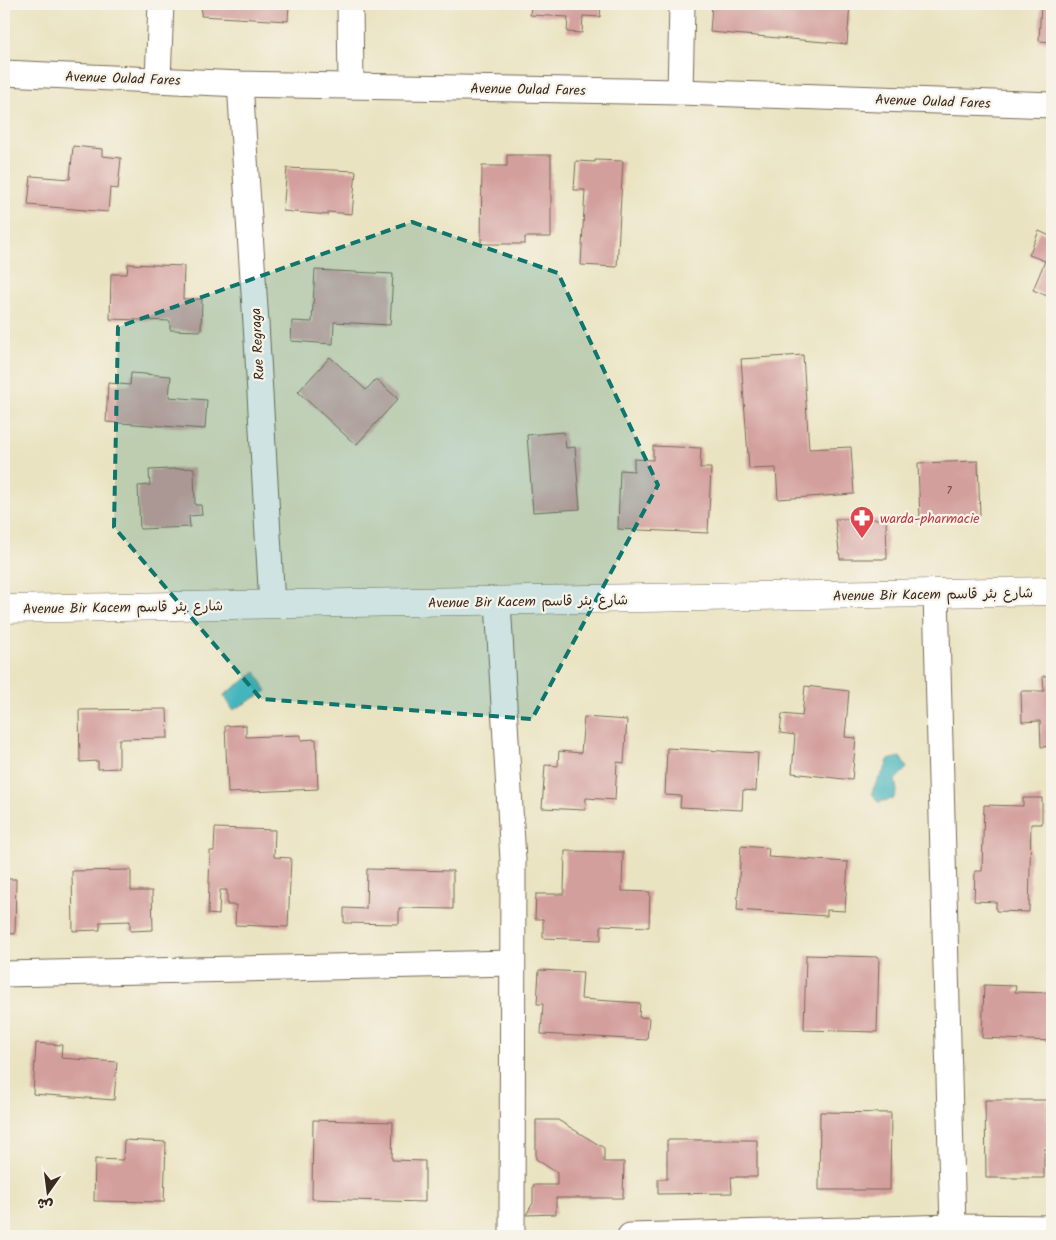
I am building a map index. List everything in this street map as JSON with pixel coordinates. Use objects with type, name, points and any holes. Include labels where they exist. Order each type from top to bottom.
[{"type":"street","points":[[158,79],[161,4]]},
{"type":"street","points":[[350,4],[352,86]]},
{"type":"street","points":[[680,92],[682,4]]},
{"type":"street","name":"Avenue Oulad Fares","points":[[4,73],[240,84],[680,92],[1052,104]]},
{"type":"street","name":"Rue Regraga","points":[[240,84],[272,604]]},
{"type":"street","name":"Avenue Bir Kacem شارع بئر قاسم","points":[[4,609],[1052,591]]},
{"type":"street","points":[[936,594],[953,1227]]},
{"type":"street","points":[[498,602],[513,860],[512,1236]]},
{"type":"street","points":[[4,974],[512,963]]},
{"type":"street","points":[[630,1236],[953,1227],[1052,1228]]},
{"type":"highlighted area","points":[[412,222],[558,273],[658,485],[532,719],[261,699],[114,527],[118,327]]},
{"type":"water","points":[[256,672],[267,691],[233,710],[224,695]]},
{"type":"water","points":[[900,757],[907,768],[895,780],[897,791],[893,799],[878,802],[872,793],[875,784],[888,760]]},
{"type":"building","points":[[202,4],[289,4],[288,21],[201,16]]},
{"type":"building","points":[[531,4],[601,4],[600,17],[583,16],[582,33],[567,32],[568,17],[530,15]]},
{"type":"building","points":[[712,4],[850,4],[847,44],[710,32]]},
{"type":"building","points":[[963,4],[993,4],[992,8]]},
{"type":"building","points":[[1041,4],[1052,4],[1052,42],[1039,41]]},
{"type":"building","points":[[73,146],[102,149],[102,156],[121,158],[118,189],[110,188],[108,212],[28,205],[31,176],[70,179]]},
{"type":"building","points":[[507,155],[551,155],[551,237],[525,237],[525,244],[481,244],[482,166],[507,166]]},
{"type":"building","points":[[595,160],[623,161],[617,267],[581,265],[585,190],[574,190],[576,161],[595,162]]},
{"type":"building","points":[[287,168],[356,171],[352,214],[328,212],[328,215],[283,211]]},
{"type":"building","points":[[1039,231],[1052,237],[1052,298],[1033,290],[1045,261],[1029,255]]},
{"type":"building","points":[[128,264],[184,266],[183,299],[202,299],[201,331],[170,330],[170,321],[110,319],[111,274],[127,274]]},
{"type":"building","points":[[315,270],[393,274],[390,325],[334,322],[333,344],[291,341],[292,321],[312,322]]},
{"type":"building","points":[[803,355],[809,449],[851,447],[854,494],[778,499],[776,468],[749,469],[741,359]]},
{"type":"building","points":[[330,357],[366,390],[376,379],[398,399],[356,445],[298,392]]},
{"type":"building","points":[[131,373],[171,376],[169,397],[207,400],[205,429],[106,422],[108,383],[130,385]]},
{"type":"building","points":[[564,432],[566,448],[575,447],[580,509],[533,512],[527,435]]},
{"type":"building","points":[[653,446],[701,448],[700,468],[711,468],[708,533],[618,529],[620,470],[634,471],[634,459],[653,460]]},
{"type":"building","points":[[978,461],[980,516],[920,519],[918,463]]},
{"type":"building","points":[[194,468],[195,505],[201,505],[202,515],[189,516],[190,527],[140,529],[138,486],[150,485],[149,470]]},
{"type":"building","name":"warda-pharmacie","points":[[835,519],[886,519],[887,559],[840,559]]},
{"type":"building","points":[[1043,676],[1052,676],[1052,746],[1041,747],[1040,721],[1022,722],[1021,691],[1044,691]]},
{"type":"building","points":[[805,686],[849,691],[845,737],[856,738],[852,780],[792,773],[795,735],[780,733],[782,714],[802,716]]},
{"type":"building","points":[[167,709],[168,738],[119,739],[119,768],[98,769],[98,761],[80,762],[79,710]]},
{"type":"building","points":[[584,717],[627,720],[624,763],[617,762],[615,800],[586,798],[585,810],[542,808],[545,765],[558,766],[559,751],[581,753]]},
{"type":"building","points":[[246,725],[246,737],[301,735],[301,740],[316,739],[318,789],[228,793],[225,726]]},
{"type":"building","points":[[667,748],[758,753],[756,791],[743,790],[742,810],[680,807],[681,796],[665,795]]},
{"type":"building","points":[[1023,798],[1042,798],[1042,824],[1031,824],[1029,912],[996,911],[996,902],[974,901],[975,871],[982,871],[984,805],[1023,806]]},
{"type":"building","points":[[215,828],[275,830],[274,857],[291,858],[288,927],[235,925],[236,905],[227,905],[227,890],[220,890],[219,915],[208,914],[210,851],[214,851]]},
{"type":"building","points":[[741,846],[769,848],[768,857],[848,862],[845,911],[827,910],[827,916],[737,910]]},
{"type":"building","points":[[565,851],[623,852],[622,891],[650,892],[649,927],[601,925],[601,940],[543,938],[543,919],[535,919],[536,894],[564,894]]},
{"type":"building","points":[[367,869],[453,871],[453,909],[399,908],[399,924],[344,923],[344,908],[366,909]]},
{"type":"building","points":[[131,870],[131,891],[152,891],[153,930],[130,931],[130,921],[100,922],[100,930],[73,931],[72,871]]},
{"type":"building","points":[[4,879],[16,879],[15,934],[4,933]]},
{"type":"building","points":[[806,955],[879,957],[877,1032],[804,1030]]},
{"type":"building","points":[[539,970],[583,972],[581,999],[640,1003],[639,1017],[649,1018],[647,1040],[541,1034],[543,1004],[537,1004]]},
{"type":"building","points":[[984,985],[1016,986],[1015,992],[1052,993],[1052,1041],[982,1038]]},
{"type":"building","points":[[36,1043],[62,1045],[61,1058],[117,1062],[114,1100],[33,1094]]},
{"type":"building","points":[[985,1100],[1047,1100],[1047,1119],[1052,1119],[1052,1149],[1044,1149],[1044,1178],[986,1178]]},
{"type":"building","points":[[820,1112],[891,1113],[890,1190],[819,1190]]},
{"type":"building","points":[[313,1120],[393,1122],[392,1160],[425,1161],[425,1202],[312,1199]]},
{"type":"building","points":[[536,1120],[558,1120],[604,1148],[604,1162],[624,1162],[623,1198],[556,1198],[556,1214],[526,1215],[533,1203],[533,1185],[557,1185],[557,1173],[536,1159]]},
{"type":"building","points":[[124,1140],[166,1142],[164,1202],[94,1201],[95,1159],[123,1160]]},
{"type":"building","points":[[667,1140],[757,1140],[757,1177],[731,1177],[732,1193],[658,1194],[658,1179],[667,1179]]},
{"type":"place","name":"warda-pharmacie","points":[[862,539]]}]
